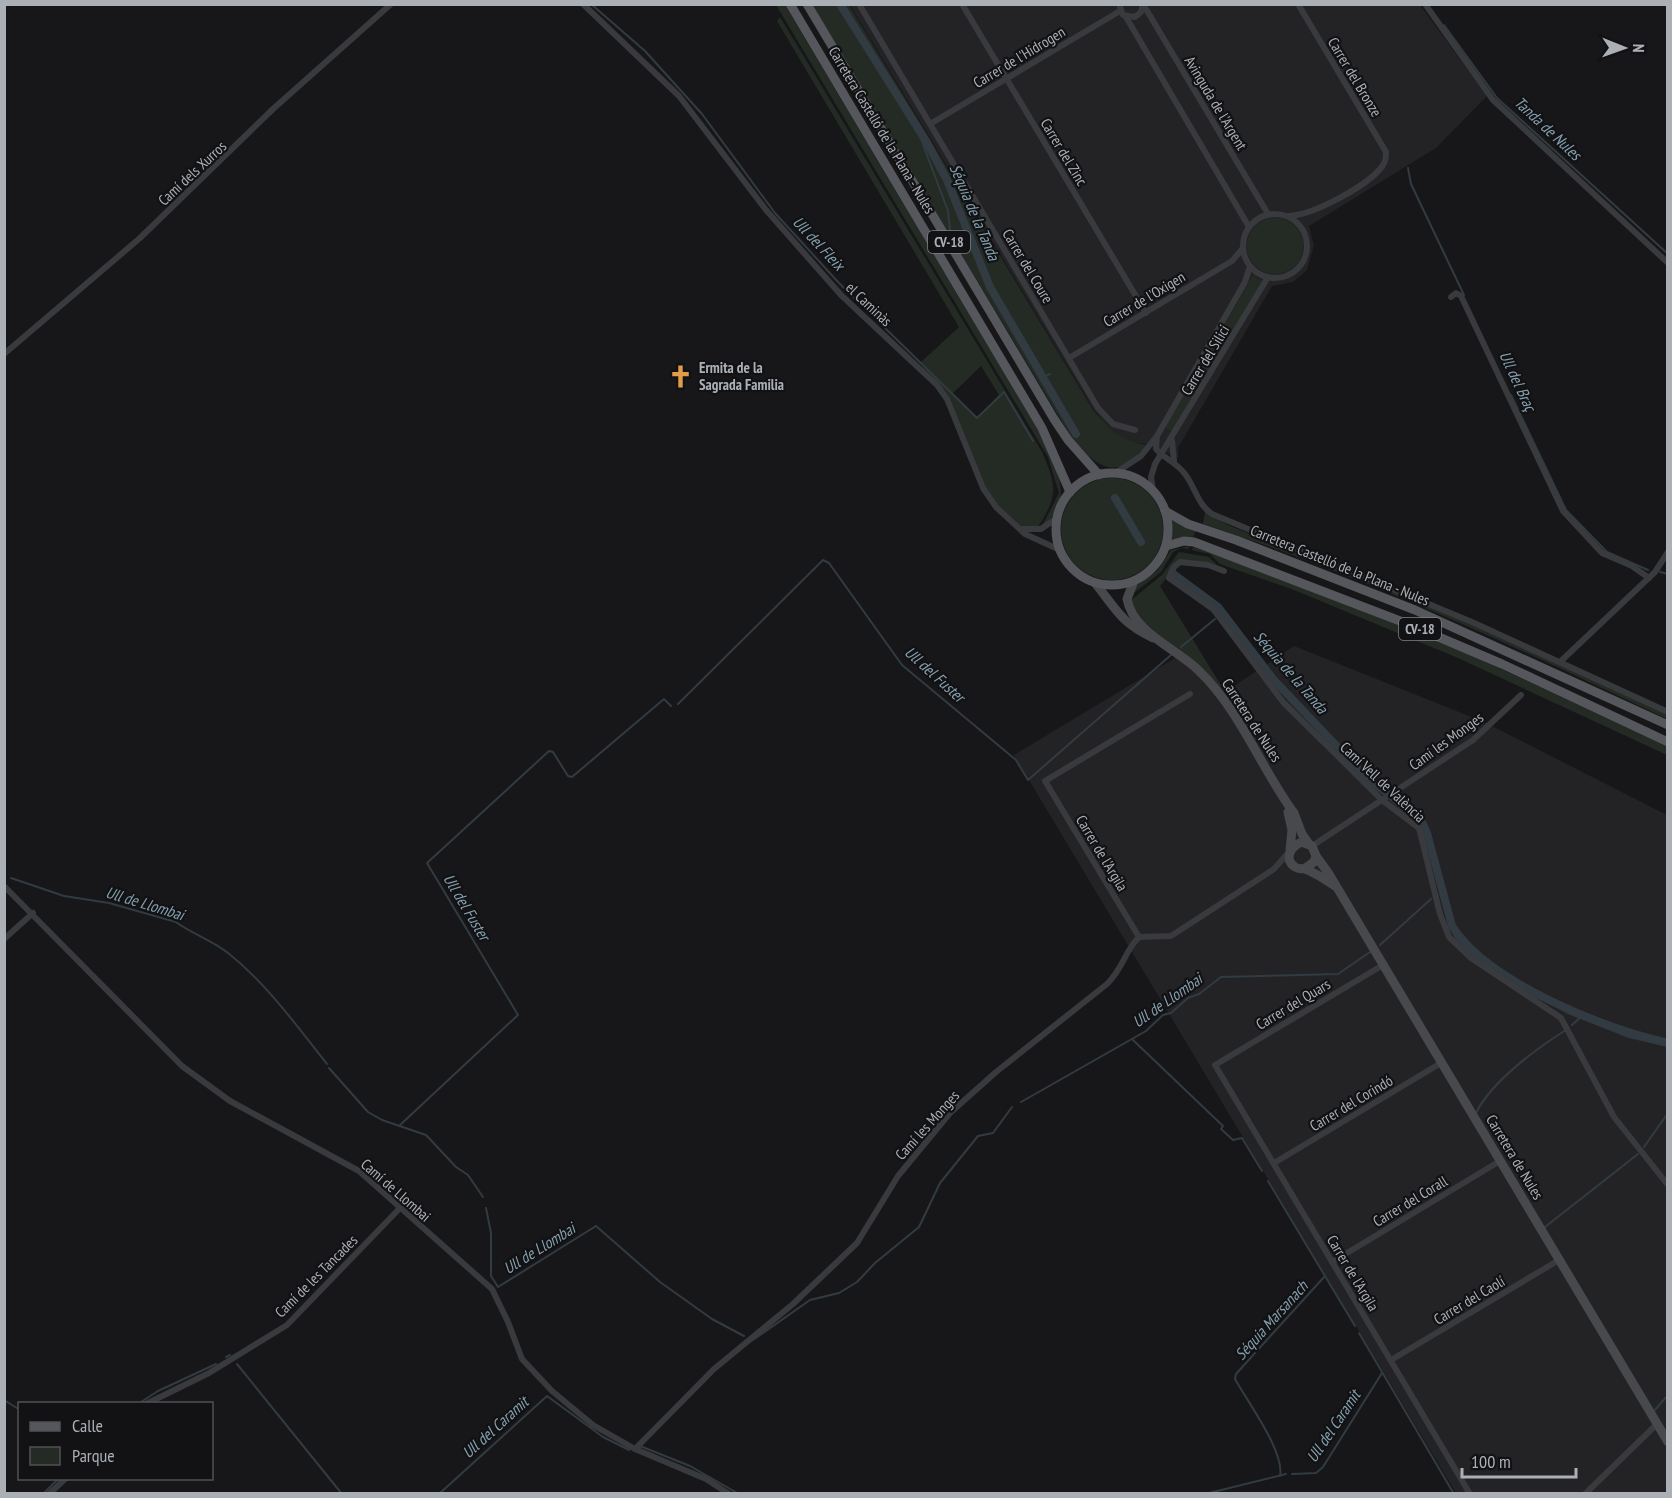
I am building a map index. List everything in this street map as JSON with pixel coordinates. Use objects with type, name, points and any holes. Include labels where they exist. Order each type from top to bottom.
[{"type":"main road","name":"Carretera Castelló de la Plana - Nules","points":[[790,4],[1042,428],[1070,492]]},
{"type":"main road","name":"Carretera Castelló de la Plana - Nules","points":[[807,4],[1059,426],[1099,474]]},
{"type":"main road","points":[[1115,473],[1136,478],[1153,491],[1165,511],[1168,527],[1166,546],[1156,565],[1134,581],[1114,585],[1095,583],[1074,571],[1060,550],[1056,535],[1057,518],[1070,492],[1083,481],[1099,474],[1115,473]]},
{"type":"main road","name":"Carretera Castelló de la Plana - Nules","points":[[1165,511],[1188,524],[1256,548],[1425,615],[1668,725]]},
{"type":"main road","name":"Carretera Castelló de la Plana - Nules","points":[[1166,546],[1184,541],[1194,542],[1305,583],[1502,664],[1668,742]]},
{"type":"main road","name":"Carretera de Nules","points":[[1134,581],[1127,599],[1131,611],[1160,641],[1197,668],[1233,713],[1294,813],[1302,834],[1383,964],[1668,1442]]},
{"type":"main road","name":"Carretera de Nules","points":[[1095,583],[1118,616],[1130,627],[1160,641]]},
{"type":"main road","name":"Carretera de Nules","points":[[1283,798],[1292,830],[1289,851]]},
{"type":"main road","points":[[1302,842],[1313,849],[1310,867],[1299,868],[1289,860],[1289,851],[1294,844],[1302,842]]},
{"type":"main road","name":"Carretera de Nules","points":[[1299,868],[1337,888]]},
{"type":"street","name":"Camí dels Xurros","points":[[4,354],[140,238],[273,109],[391,4]]},
{"type":"street","name":"el Caminàs","points":[[583,4],[680,96],[766,210],[841,295],[937,385],[957,420],[983,488],[996,507],[1018,528],[1060,550]]},
{"type":"street","name":"Carrer del Coure","points":[[859,4],[1098,408],[1113,424],[1135,430]]},
{"type":"street","name":"Carrer del Zinc","points":[[962,4],[1146,313]]},
{"type":"street","points":[[1126,17],[1135,17],[1141,12],[1143,4]]},
{"type":"street","name":"Avinguda de l'Argent","points":[[1143,4],[1269,214]]},
{"type":"street","name":"Carrer del Bronze","points":[[1298,4],[1386,152],[1386,163],[1375,176],[1311,213]]},
{"type":"street","points":[[1425,4],[1493,100],[1668,263]]},
{"type":"street","points":[[1119,6],[1249,226]]},
{"type":"street","name":"Carrer de l'Hidrogen","points":[[930,124],[1006,79],[1119,6]]},
{"type":"street","points":[[1248,264],[1243,248],[1249,226],[1269,214],[1289,216],[1311,213]]},
{"type":"street","points":[[1302,228],[1311,213]]},
{"type":"street","points":[[1232,261],[1248,264],[1268,278],[1279,278],[1298,268],[1307,248],[1302,228],[1289,216]]},
{"type":"street","name":"Carrer de l'Oxigen","points":[[1069,358],[1232,261],[1243,248]]},
{"type":"street","name":"Carrer del Silici","points":[[1115,473],[1141,456],[1157,436],[1245,282],[1248,264]]},
{"type":"street","name":"Carrer del Silici","points":[[1153,491],[1153,470],[1268,278]]},
{"type":"street","points":[[1451,297],[1456,293],[1461,296],[1563,511],[1602,553],[1632,566],[1649,578]]},
{"type":"street","points":[[1157,436],[1156,449],[1174,461],[1187,477],[1200,502],[1212,514],[1450,612],[1668,712]]},
{"type":"street","points":[[1172,439],[1174,461]]},
{"type":"street","points":[[1018,528],[1041,529],[1057,518]]},
{"type":"street","points":[[1560,663],[1649,578],[1668,552]]},
{"type":"street","name":"Camí Vell de València","points":[[1224,571],[1208,565],[1180,562],[1174,567],[1169,578],[1213,609],[1283,702],[1382,800],[1419,828],[1440,914],[1449,937],[1471,958],[1561,1018],[1614,1117],[1668,1185]]},
{"type":"street","name":"Carrer de l'Argila","points":[[1139,938],[1045,781],[1190,694]]},
{"type":"street","name":"Camí les Monges","points":[[1313,849],[1321,840],[1473,740],[1521,695]]},
{"type":"street","points":[[1139,938],[1171,936],[1274,869],[1289,851]]},
{"type":"street","points":[[1274,869],[1299,868]]},
{"type":"street","name":"Camí de Llombai","points":[[4,886],[182,1066],[230,1101],[359,1171],[492,1289],[522,1359],[534,1373],[593,1425],[634,1449],[706,1479],[729,1494]]},
{"type":"street","points":[[4,939],[33,913]]},
{"type":"street","name":"Camí les Monges","points":[[634,1449],[714,1369],[793,1304],[857,1242],[898,1176],[950,1113],[996,1072],[1107,984],[1120,971],[1129,948],[1139,938]]},
{"type":"street","name":"Carrer del Quars","points":[[1215,1065],[1383,964]]},
{"type":"street","name":"Carrer del Corindó","points":[[1274,1163],[1441,1063]]},
{"type":"street","name":"Carrer de l'Argila","points":[[1215,1065],[1470,1494]]},
{"type":"street","name":"Carrer del Corall","points":[[1332,1262],[1500,1161]]},
{"type":"street","name":"Camí de les Tancades","points":[[150,1402],[210,1373],[287,1325],[400,1208]]},
{"type":"street","name":"Carrer del Caolí","points":[[1391,1360],[1559,1260]]},
{"type":"street","points":[[1585,1494],[1657,1424]]},
{"type":"street","points":[[49,1494],[65,1480]]},
{"type":"shaded area","points":[[850,5],[1420,5],[1487,96],[1436,148],[1309,226],[1314,245],[1307,270],[1293,282],[1272,286],[1178,448],[1178,458],[1147,444],[1132,443],[1110,431],[1094,410]]},
{"type":"shaded area","points":[[1195,646],[1225,692],[1294,646],[1484,722],[1667,815],[1667,1493],[1456,1493],[1014,755]]},
{"type":"green space","points":[[776,5],[785,5],[1044,440],[1058,474],[1061,496],[1052,517],[1042,526],[1059,493],[1048,457]]},
{"type":"green space","points":[[812,5],[849,5],[1093,410],[1123,438],[1147,445],[1136,457],[1126,464],[1108,467],[1090,457],[1071,437]]},
{"type":"green space","points":[[780,17],[1042,452],[1051,474],[1053,491],[1049,507],[1038,527],[1020,527],[997,506],[985,487],[948,396],[920,363],[959,327],[777,21]],"holes":[[[981,366],[999,395],[977,418],[953,393]]]},
{"type":"green space","points":[[1275,218],[1286,220],[1295,226],[1301,235],[1303,246],[1301,257],[1295,266],[1286,272],[1275,274],[1264,272],[1255,266],[1249,257],[1247,246],[1249,235],[1255,226],[1264,220]]},
{"type":"green space","points":[[1253,276],[1262,281],[1173,432],[1165,427]]},
{"type":"green space","points":[[1112,478],[1131,482],[1148,493],[1159,510],[1163,529],[1159,548],[1148,565],[1131,576],[1112,580],[1093,576],[1076,565],[1065,548],[1061,529],[1065,510],[1076,493],[1093,482]]},
{"type":"green space","points":[[1205,512],[1228,525],[1456,618],[1667,713],[1667,719],[1554,665],[1380,589],[1203,524]]},
{"type":"green space","points":[[1172,520],[1196,531],[1193,537],[1171,540]]},
{"type":"green space","points":[[1190,546],[1188,549],[1181,548],[1173,552],[1161,572],[1130,596],[1134,587],[1157,571],[1171,550]]},
{"type":"green space","points":[[1193,547],[1333,598],[1471,655],[1667,746],[1667,755],[1458,658],[1294,590],[1220,564],[1210,554],[1192,550]]},
{"type":"green space","points":[[1179,552],[1209,557],[1219,567],[1180,561],[1160,586],[1225,692],[1141,621],[1130,601],[1162,575]]},
{"type":"waterway","name":"Ull del Fleix","points":[[591,4],[645,51],[702,114],[775,213],[839,283],[977,418],[1004,392],[1033,441]]},
{"type":"waterway","name":"Séquia de la Tanda","points":[[837,4],[918,131],[948,211],[950,230]]},
{"type":"waterway","name":"Séquia de la Tanda","points":[[840,4],[926,141],[947,180],[990,287],[1076,434]]},
{"type":"waterway","name":"Tanda de Nules","points":[[1444,25],[1497,98],[1668,254]]},
{"type":"waterway","name":"Ull del Braç","points":[[1408,168],[1411,184],[1464,295]]},
{"type":"waterway","name":"Séquia de la Tanda","points":[[946,178],[994,289],[1045,376],[1050,374]]},
{"type":"waterway","name":"Ull del Braç","points":[[1511,395],[1566,510],[1607,552],[1648,570]]},
{"type":"waterway","name":"Séquia de la Tanda","points":[[1115,498],[1141,542]]},
{"type":"waterway","name":"Ull del Fuster","points":[[678,704],[823,560],[829,563],[902,665],[1016,760],[1028,780],[1171,655]]},
{"type":"waterway","name":"Ull del Braç","points":[[1660,572],[1668,574]]},
{"type":"waterway","name":"Séquia de la Tanda","points":[[1172,573],[1218,607],[1273,679],[1365,776],[1386,792]]},
{"type":"waterway","name":"Ull del Fuster","points":[[1181,647],[1215,619]]},
{"type":"waterway","name":"Séquia de la Tanda","points":[[1268,672],[1269,677],[1364,777],[1381,790]]},
{"type":"waterway","name":"Ull del Fuster","points":[[399,1126],[518,1015],[427,863],[549,751],[553,752],[568,776],[572,777],[664,699],[671,706]]},
{"type":"waterway","name":"Séquia de la Tanda","points":[[1392,797],[1423,824],[1452,926],[1469,947],[1519,984],[1550,1000],[1612,1026],[1668,1043]]},
{"type":"waterway","name":"Séquia de la Tanda","points":[[1391,800],[1411,816],[1424,832],[1450,926],[1456,938],[1483,963]]},
{"type":"waterway","name":"Ull de Llombai","points":[[11,878],[64,896],[109,903],[176,922],[215,944],[256,978],[327,1064]]},
{"type":"waterway","name":"Ull de Llombai","points":[[1380,945],[1431,899]]},
{"type":"waterway","name":"Ull de Llombai","points":[[1021,1102],[1146,1031],[1163,1015],[1171,1013],[1188,998],[1199,994],[1221,977],[1338,974],[1370,952]]},
{"type":"waterway","name":"Séquia Marsanach","points":[[1495,971],[1568,1013],[1629,1037],[1668,1046]]},
{"type":"waterway","name":"Séquia Marsanach","points":[[1572,1025],[1582,1016]]},
{"type":"waterway","name":"Séquia Marsanach","points":[[1476,1113],[1492,1089],[1503,1078],[1542,1046],[1566,1030]]},
{"type":"waterway","points":[[1133,1040],[1223,1126],[1221,1129],[1233,1140],[1242,1138],[1262,1171]]},
{"type":"waterway","name":"Ull de Llombai","points":[[329,1068],[368,1112],[382,1120],[426,1135],[456,1167],[468,1175],[483,1197]]},
{"type":"waterway","name":"Ull de Llombai","points":[[753,1340],[810,1300],[839,1293],[857,1282],[875,1263],[919,1227],[940,1183],[978,1136],[993,1133],[1012,1107]]},
{"type":"waterway","name":"Ull del Caramit","points":[[1644,1147],[1668,1113]]},
{"type":"waterway","name":"Ull del Caramit","points":[[1545,1227],[1638,1154]]},
{"type":"waterway","points":[[1268,1181],[1355,1326]]},
{"type":"waterway","name":"Ull de Llombai","points":[[486,1208],[491,1233],[491,1276],[498,1287],[596,1226],[660,1282],[712,1319],[744,1336]]},
{"type":"waterway","name":"Séquia Marsanach","points":[[1280,1476],[1277,1454],[1235,1379],[1236,1374],[1325,1276]]},
{"type":"waterway","points":[[1359,1333],[1454,1494]]},
{"type":"waterway","name":"Ull del Caramit","points":[[226,1357],[230,1355]]},
{"type":"waterway","name":"Ull del Caramit","points":[[141,1402],[158,1391],[216,1364]]},
{"type":"waterway","name":"Ull del Caramit","points":[[237,1364],[342,1494]]},
{"type":"waterway","name":"Ull del Caramit","points":[[1292,1474],[1316,1473],[1323,1467],[1382,1373]]},
{"type":"waterway","points":[[1654,1411],[1668,1395]]},
{"type":"waterway","name":"Ull del Caramit","points":[[439,1494],[547,1396],[603,1437],[629,1450]]},
{"type":"waterway","points":[[4,1400],[18,1409]]},
{"type":"waterway","name":"Ull del Caramit","points":[[640,1446],[690,1466],[739,1494]]},
{"type":"waterway","name":"Ull del Caramit","points":[[1205,1494],[1286,1474]]},
{"type":"waterway","points":[[43,1494],[57,1480]]},
{"type":"place","name":"Ermita de la Sagrada Familia","points":[[681,376]]}]
